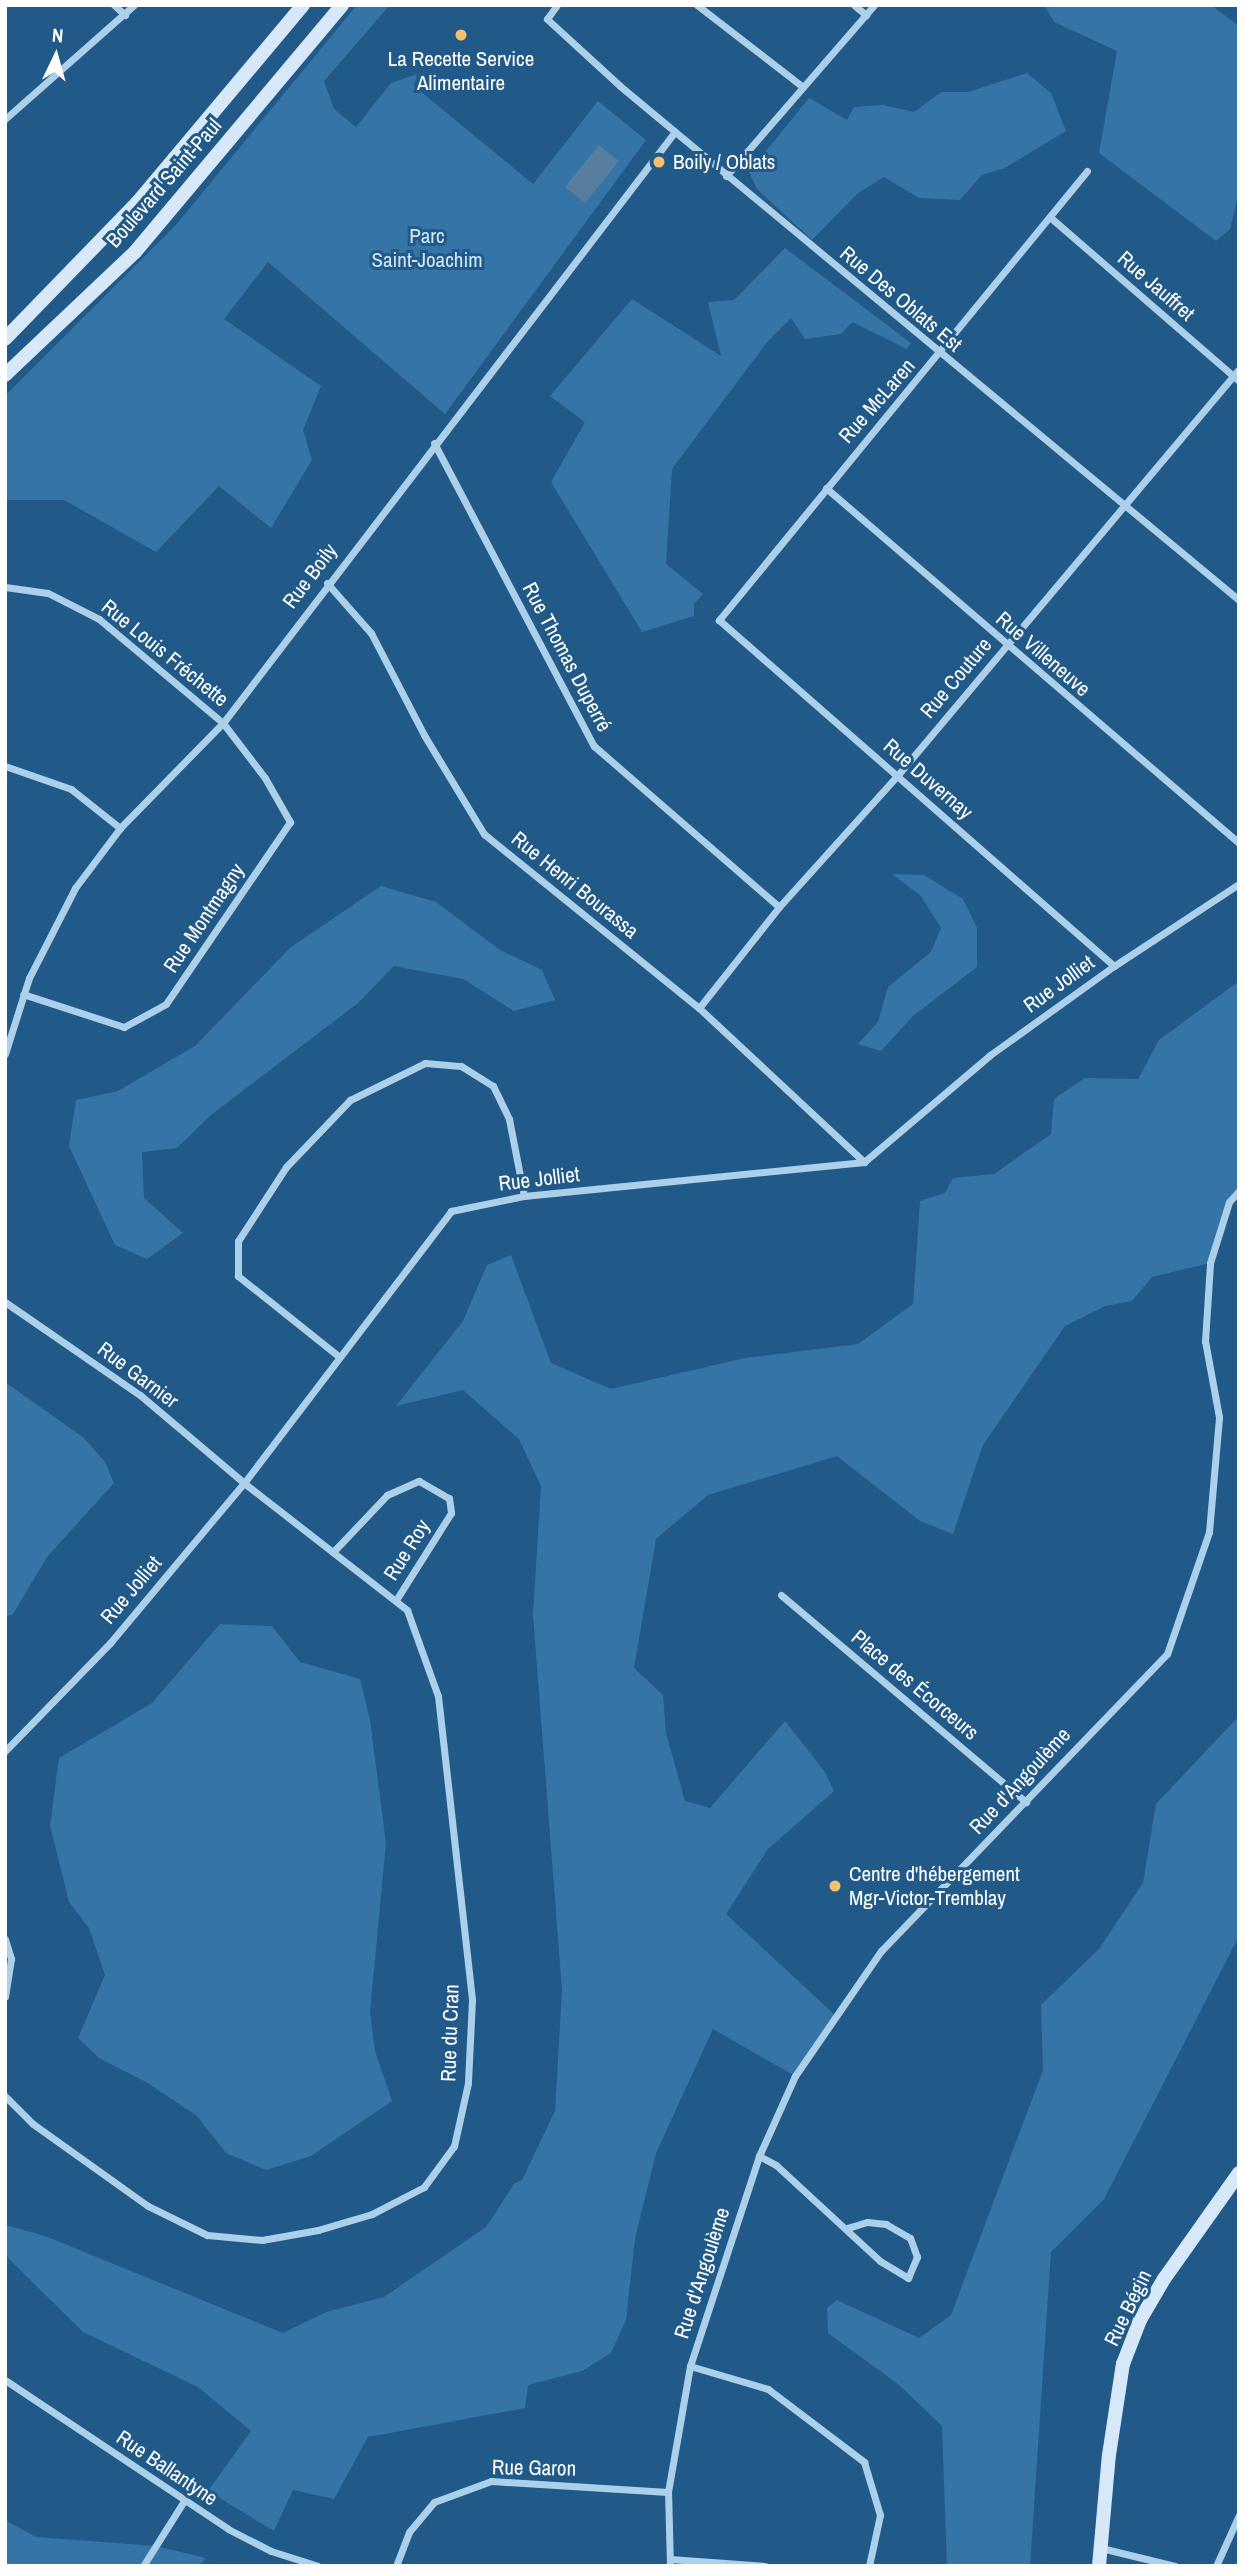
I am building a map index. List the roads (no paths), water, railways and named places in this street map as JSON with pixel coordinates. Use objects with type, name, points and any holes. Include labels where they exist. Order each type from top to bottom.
[{"type":"main road","name":"Boulevard Saint-Paul","points":[[5,339],[137,203],[303,5]]},
{"type":"main road","name":"Boulevard Saint-Paul","points":[[5,375],[135,252],[342,5]]},
{"type":"main road","name":"Rue Bégin","points":[[1099,2566],[1123,2364],[1140,2320],[1164,2279],[1239,2173]]},
{"type":"street","points":[[114,5],[125,15]]},
{"type":"street","points":[[5,119],[134,5]]},
{"type":"street","name":"Rue Des Oblats Est","points":[[557,5],[547,19],[674,133],[1239,600]]},
{"type":"street","points":[[697,5],[803,87]]},
{"type":"street","points":[[854,5],[866,15]]},
{"type":"street","points":[[726,176],[874,5]]},
{"type":"street","name":"Rue Boily","points":[[5,1054],[23,994],[75,888],[120,828],[223,723],[434,443],[674,133]]},
{"type":"street","name":"Rue McLaren","points":[[719,620],[826,488],[940,355],[1087,171]]},
{"type":"street","name":"Rue Jauffret","points":[[1051,218],[1236,378]]},
{"type":"street","name":"Rue Couture","points":[[699,1008],[779,907],[897,776],[1123,503],[1236,378],[1239,369]]},
{"type":"street","name":"Rue Thomas Duperré","points":[[434,443],[594,746],[779,907]]},
{"type":"street","name":"Rue Villeneuve","points":[[826,488],[1005,645],[1239,843]]},
{"type":"street","name":"Rue Henri Bourassa","points":[[327,583],[371,633],[424,735],[484,834],[699,1008],[864,1162]]},
{"type":"street","name":"Rue Louis Fréchette","points":[[5,587],[48,593],[99,619],[223,723]]},
{"type":"street","name":"Rue Duvernay","points":[[719,620],[1114,965]]},
{"type":"street","name":"Rue Montmagny","points":[[23,994],[124,1027],[166,1004],[290,822],[265,778],[223,723]]},
{"type":"street","points":[[5,766],[71,789],[120,828]]},
{"type":"street","name":"Rue Jolliet","points":[[5,1751],[110,1643],[244,1483],[337,1355],[451,1211],[524,1196],[864,1162],[990,1055],[1114,965],[1239,884]]},
{"type":"street","points":[[337,1355],[238,1276],[239,1241],[286,1167],[350,1100],[425,1063],[461,1066],[493,1086],[499,1097],[509,1119],[524,1196]]},
{"type":"street","name":"Rue d'Angoulème","points":[[670,2563],[668,2492],[690,2366],[759,2156],[795,2076],[881,1951],[1026,1802],[1098,1721],[1167,1654],[1209,1532],[1219,1417],[1205,1340],[1210,1263],[1229,1202],[1239,1191]]},
{"type":"street","name":"Rue Garnier","points":[[5,1302],[140,1395],[244,1483]]},
{"type":"street","name":"Rue Roy","points":[[333,1552],[387,1495],[418,1481],[449,1498],[451,1513],[396,1600]]},
{"type":"street","name":"Rue du Cran","points":[[5,2096],[33,2124],[148,2206],[207,2235],[262,2239],[318,2230],[372,2214],[424,2187],[454,2146],[468,2083],[472,2000],[438,1696],[407,1610],[244,1483]]},
{"type":"street","name":"Place des Écorceurs","points":[[781,1595],[1026,1802]]},
{"type":"street","points":[[5,1938],[11,1959],[5,1997]]},
{"type":"street","points":[[759,2156],[776,2165],[880,2261],[908,2278],[917,2257],[910,2238],[886,2224],[867,2222],[846,2228]]},
{"type":"street","points":[[690,2366],[768,2389],[864,2462],[880,2515],[869,2566]]},
{"type":"street","name":"Rue Ballantyne","points":[[5,2380],[184,2501],[271,2551],[318,2566]]},
{"type":"street","name":"Rue Garon","points":[[396,2566],[409,2532],[435,2502],[491,2481],[668,2492]]},
{"type":"street","points":[[143,2566],[184,2501]]},
{"type":"street","points":[[1216,2566],[1239,2515]]},
{"type":"street","points":[[1100,2548],[1175,2566]]},
{"type":"street","points":[[670,2563],[765,2566]]},
{"type":"place","name":"La Recette Service Alimentaire","points":[[461,35]]},
{"type":"place","name":"Boily / Oblats","points":[[659,162]]},
{"type":"place","name":"Centre d'hébergement Mgr-Victor-Tremblay","points":[[835,1886]]},
{"type":"park label","name":"Parc Saint-Joachim","points":[[427,248]]}]
